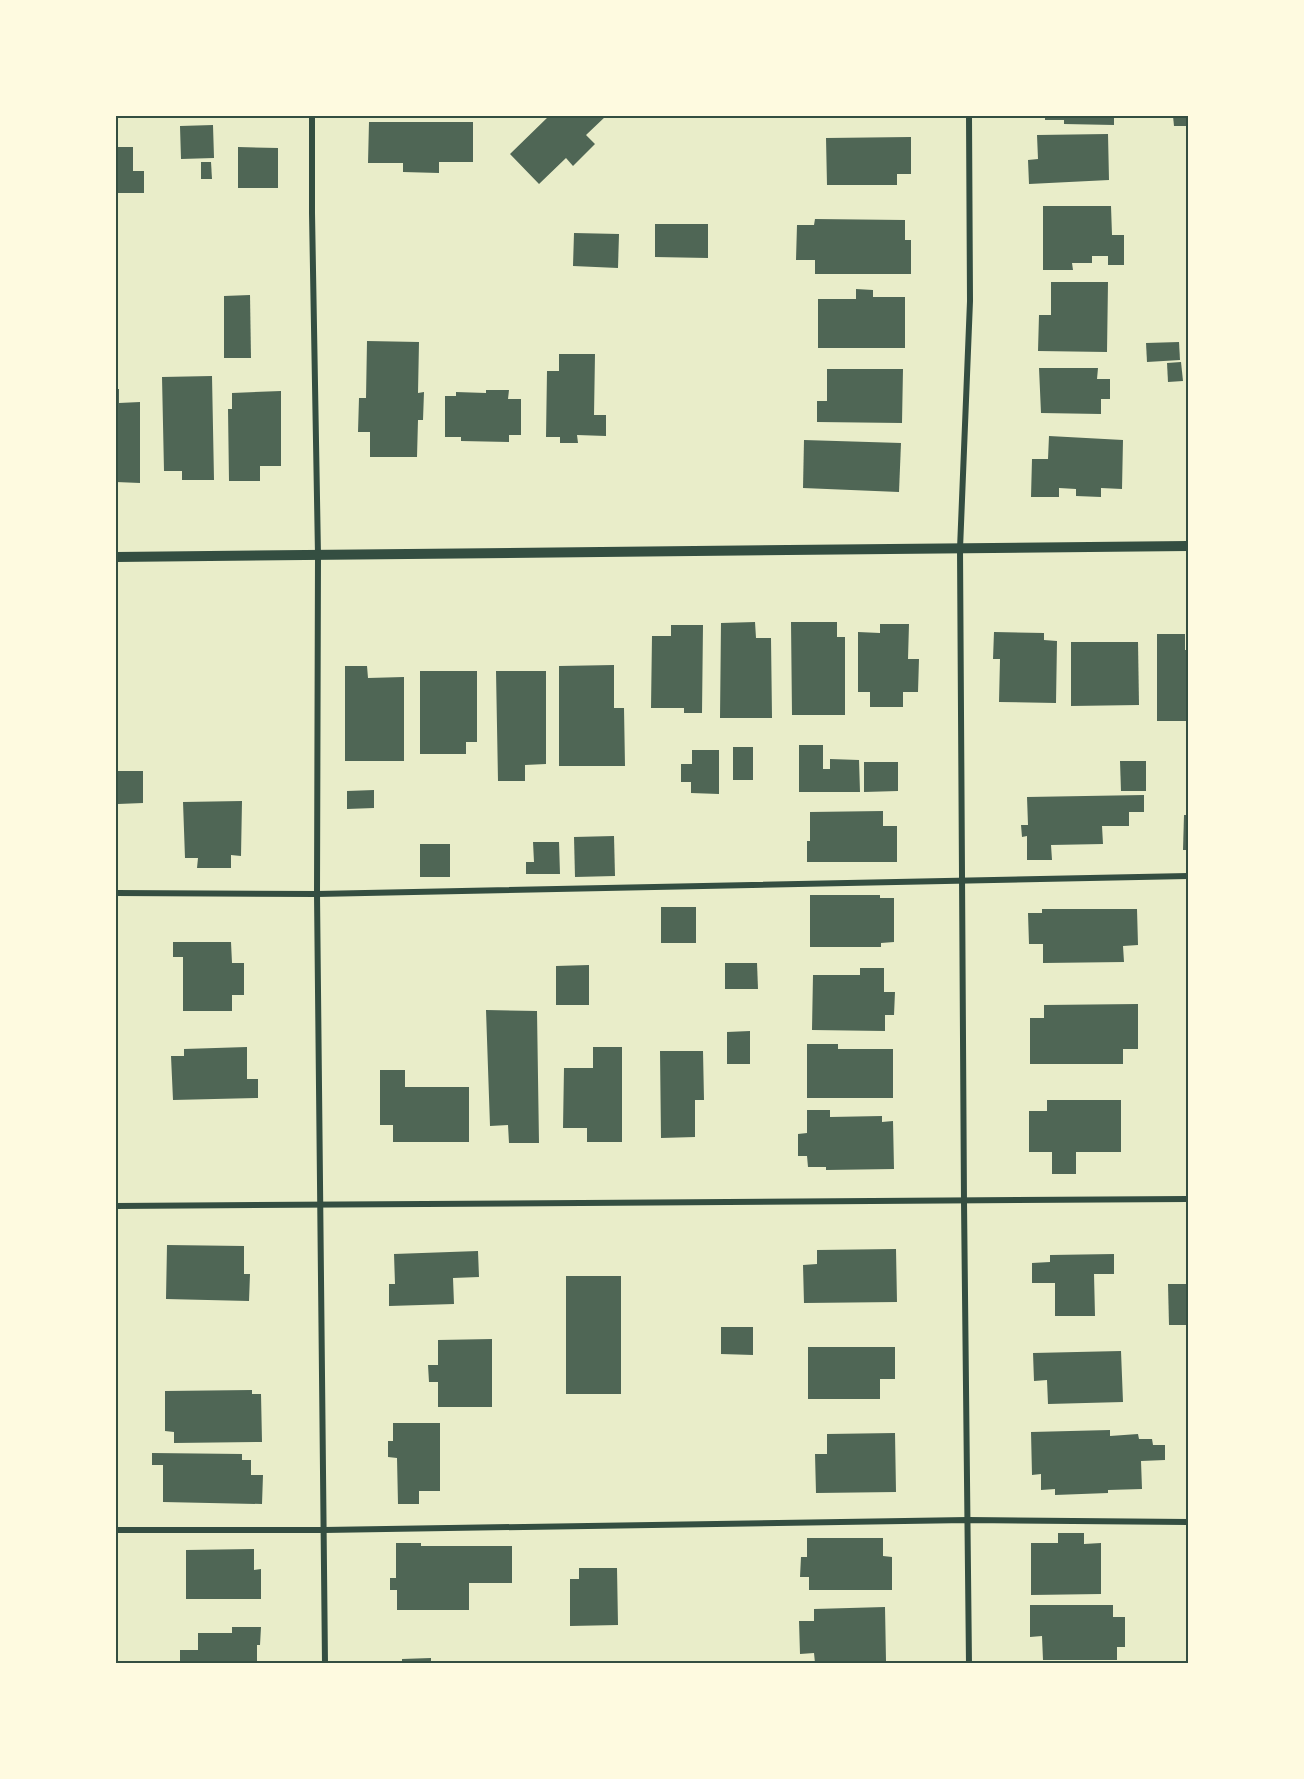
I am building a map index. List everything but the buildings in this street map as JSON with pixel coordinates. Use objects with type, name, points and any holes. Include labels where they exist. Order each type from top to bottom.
[{"type":"street","points":[[312,116],[318,555],[317,894],[325,1664]]},
{"type":"street","points":[[969,116],[970,302],[960,549],[969,1664]]},
{"type":"street","points":[[116,557],[1188,546]]},
{"type":"street","points":[[116,894],[317,894],[1188,876]]},
{"type":"street","points":[[116,1206],[1188,1199]]},
{"type":"street","points":[[116,1530],[324,1530],[968,1520],[1188,1522]]}]
